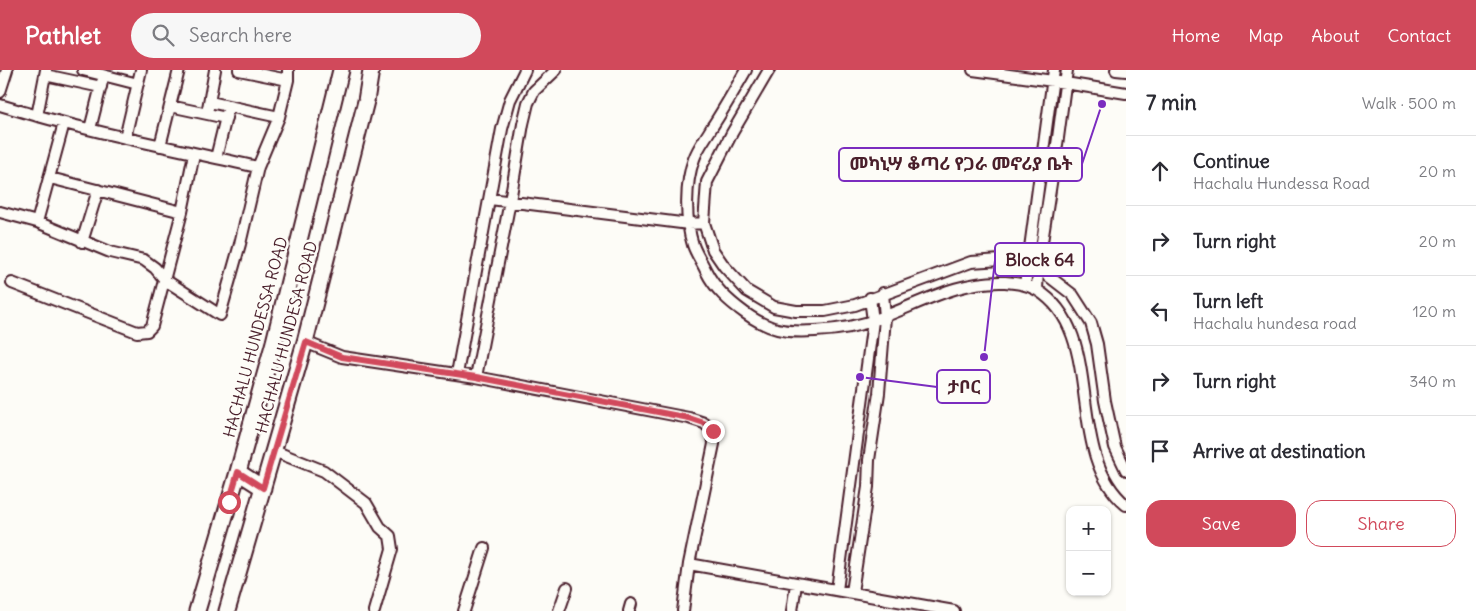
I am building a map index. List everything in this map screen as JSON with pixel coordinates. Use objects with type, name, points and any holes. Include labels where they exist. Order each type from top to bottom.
[{"type":"main road","name":"HACHALU HUNDESSA ROAD","points":[[197,611],[274,342],[341,70]]},
{"type":"main road","name":"HACHALU HUNDESA ROAD","points":[[226,611],[306,342],[366,101],[371,70]]},
{"type":"main road","points":[[238,472],[263,488]]},
{"type":"street","points":[[0,92],[7,70]]},
{"type":"street","points":[[80,82],[83,70],[138,84]]},
{"type":"street","points":[[125,138],[141,70]]},
{"type":"street","points":[[160,146],[179,70]]},
{"type":"street","points":[[206,114],[210,102],[215,70]]},
{"type":"street","points":[[0,212],[37,222],[110,252],[144,260],[155,268],[165,280],[220,314],[240,244],[258,167],[279,117],[288,75],[239,70]]},
{"type":"street","points":[[457,374],[502,129],[510,100],[525,70]]},
{"type":"street","points":[[476,377],[528,103],[534,91],[556,70]]},
{"type":"street","points":[[746,70],[694,159],[689,183],[687,212],[693,245],[712,282],[729,302],[761,324],[780,330],[798,332],[837,330],[873,321],[942,292],[977,283],[998,282],[1025,285],[1036,290],[1049,300],[1062,316],[1072,333],[1079,359],[1091,441],[1104,476],[1126,505]]},
{"type":"street","points":[[769,70],[732,133],[707,182],[704,223],[712,250],[724,266],[747,291],[774,307],[796,311],[825,311],[854,304],[971,262],[1001,260],[1027,263],[1038,268],[1073,295],[1091,323],[1097,344],[1105,402],[1114,447],[1126,470]]},
{"type":"street","points":[[973,70],[1126,93]]},
{"type":"street","points":[[1025,285],[1054,70]]},
{"type":"street","points":[[1036,290],[1067,70]]},
{"type":"street","points":[[1116,70],[1126,72]]},
{"type":"street","points":[[37,116],[45,73],[101,87]]},
{"type":"street","points":[[90,129],[104,76]]},
{"type":"street","points":[[210,102],[279,117]]},
{"type":"street","points":[[0,104],[37,116],[125,138],[258,167]]},
{"type":"street","points":[[170,106],[226,118]]},
{"type":"street","points":[[216,158],[228,107]]},
{"type":"street","points":[[37,222],[64,123]]},
{"type":"street","points":[[12,283],[137,332],[147,331],[152,326],[165,280],[194,154]]},
{"type":"street","points":[[50,178],[182,212]]},
{"type":"street","points":[[82,242],[98,190]]},
{"type":"street","points":[[490,199],[689,224],[704,223]]},
{"type":"street","points":[[852,592],[868,487],[869,460],[879,393],[885,316],[883,293]]},
{"type":"street","points":[[837,590],[873,321],[870,298]]},
{"type":"street","points":[[306,342],[342,357],[476,377],[689,418],[704,423],[713,431],[714,444],[689,564],[683,611]]},
{"type":"street","points":[[274,450],[324,471],[366,503],[380,527],[390,536],[392,549],[374,611]]},
{"type":"street","points":[[464,611],[484,548]]},
{"type":"street","points":[[689,564],[954,611]]},
{"type":"street","points":[[792,611],[796,584]]},
{"type":"street","points":[[559,611],[567,588]]},
{"type":"place","name":"መካኒሣ ቆጣሪ የጋራ መኖሪያ ቤት","points":[[1102,104]]},
{"type":"place","name":"Block 64","points":[[984,357]]},
{"type":"place","name":"ታቦር","points":[[860,377]]},
{"type":"route","points":[[229,502],[238,472],[263,488],[306,342],[342,357],[476,377],[689,418],[704,423],[713,431]]}]
